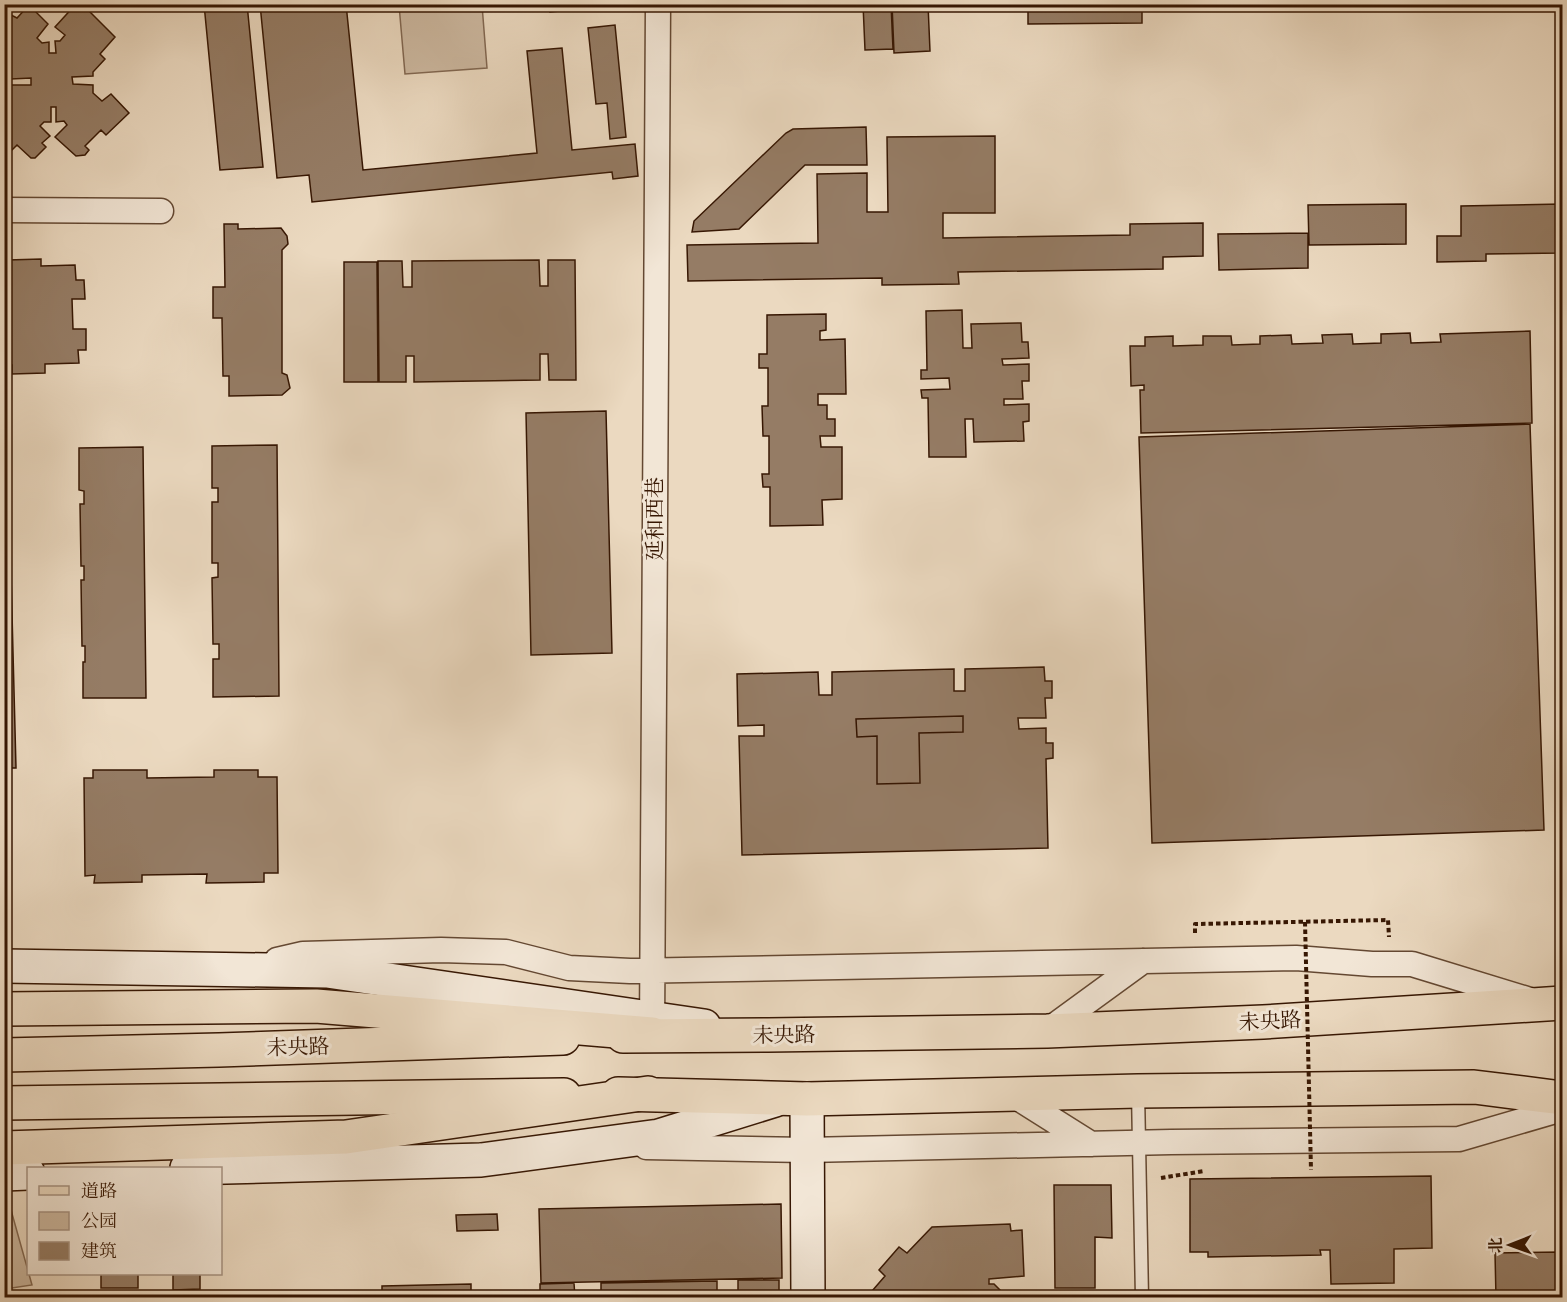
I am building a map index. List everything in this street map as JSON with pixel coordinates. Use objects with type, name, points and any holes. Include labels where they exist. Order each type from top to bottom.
[{"type":"main road","points":[[4,966],[327,971],[652,1026]]},
{"type":"main road","name":"未央路","points":[[4,1055],[219,1050],[652,1026],[768,1035],[1047,1030],[1263,1022],[1552,1003]]},
{"type":"main road","points":[[4,1009],[316,1006],[652,1026]]},
{"type":"main road","points":[[4,1103],[648,1094],[794,1098],[1474,1087],[1563,1098]]},
{"type":"main road","points":[[4,1148],[346,1137],[648,1094]]},
{"type":"main road","points":[[222,1167],[480,1160],[659,1136],[794,1098]]},
{"type":"main road","points":[[794,1098],[807,1150],[807,1298]]},
{"type":"main road","points":[[4,1174],[27,1173]]},
{"type":"street","name":"延和西巷","points":[[652,1026],[658,4]]},
{"type":"street","points":[[4,210],[161,211]]},
{"type":"street","points":[[231,970],[303,954],[441,950],[506,952],[569,968],[653,971],[1296,958],[1372,964],[1412,964],[1552,1003]]},
{"type":"street","points":[[1047,1030],[1143,961]]},
{"type":"street","points":[[1010,1093],[1091,1144]]},
{"type":"street","points":[[587,1146],[807,1150],[1460,1139],[1563,1109]]},
{"type":"lane","points":[[1138,1091],[1142,1298]]},
{"type":"path","points":[[1195,924],[1388,920]]},
{"type":"path","points":[[1305,922],[1311,1170]]},
{"type":"path","points":[[1139,1182],[1202,1171]]},
{"type":"green space","points":[[399,5],[482,5],[487,68],[405,74]]},
{"type":"green space","points":[[4,1185],[27,1267],[27,1275],[29,1275],[32,1285],[4,1289]]},
{"type":"building","points":[[76,4],[82,4],[115,37],[100,54],[105,59],[93,72],[93,76],[72,77],[73,84],[93,85],[93,93],[102,101],[111,94],[129,113],[106,135],[101,130],[85,146],[89,150],[85,155],[76,156],[55,137],[67,125],[64,121],[56,122],[56,107],[51,107],[51,122],[44,122],[40,126],[50,136],[42,143],[46,147],[35,158],[31,158],[17,145],[11,151],[4,144],[4,96],[10,90],[10,85],[31,85],[31,78],[11,79],[11,74],[4,68],[4,22],[11,15],[17,18],[29,5],[48,24],[37,38],[42,43],[49,42],[49,53],[56,53],[55,41],[60,41],[65,35],[55,27]]},
{"type":"building","points":[[204,4],[247,4],[263,167],[220,170]]},
{"type":"building","points":[[260,4],[346,4],[363,170],[537,153],[527,51],[562,48],[572,150],[635,144],[638,176],[613,179],[612,172],[312,202],[309,175],[277,178]]},
{"type":"building","points":[[550,4],[604,4],[604,7],[550,12]]},
{"type":"building","points":[[863,4],[891,4],[893,49],[865,50]]},
{"type":"building","points":[[892,4],[928,4],[930,51],[894,53]]},
{"type":"building","points":[[1028,4],[1142,4],[1142,23],[1028,24]]},
{"type":"building","points":[[615,25],[626,137],[610,139],[607,103],[596,104],[588,28]]},
{"type":"building","points":[[866,127],[867,165],[805,165],[739,229],[692,232],[694,221],[786,133],[793,129]]},
{"type":"building","points":[[995,136],[995,213],[943,213],[943,238],[1130,235],[1130,224],[1203,223],[1203,256],[1163,257],[1163,269],[958,272],[959,284],[882,285],[882,278],[688,281],[687,245],[818,243],[817,174],[867,173],[867,212],[888,212],[887,137]]},
{"type":"building","points":[[1406,204],[1406,244],[1309,245],[1308,205]]},
{"type":"building","points":[[1562,204],[1562,253],[1486,254],[1486,261],[1437,262],[1437,236],[1461,236],[1461,206]]},
{"type":"building","points":[[224,224],[238,224],[238,229],[281,228],[287,236],[288,244],[282,250],[282,373],[287,375],[290,388],[282,395],[229,396],[229,376],[223,376],[222,318],[213,318],[213,287],[225,287]]},
{"type":"building","points":[[1308,233],[1308,268],[1219,270],[1218,234]]},
{"type":"building","points":[[41,259],[41,266],[75,265],[76,280],[84,280],[85,299],[72,299],[73,329],[86,329],[86,350],[78,350],[79,363],[45,364],[45,373],[12,374],[12,365],[4,365],[4,267],[9,267],[8,260]]},
{"type":"building","points":[[539,260],[540,286],[548,286],[548,260],[575,260],[576,380],[549,380],[548,354],[540,354],[540,380],[414,382],[414,356],[406,356],[406,382],[379,382],[378,261],[402,261],[403,287],[412,287],[412,261]]},
{"type":"building","points":[[344,262],[377,262],[378,382],[344,382]]},
{"type":"building","points":[[962,310],[963,348],[972,348],[971,324],[1021,323],[1022,342],[1028,342],[1029,358],[1002,359],[1003,365],[1029,364],[1029,381],[1022,381],[1023,399],[1004,399],[1004,405],[1029,404],[1029,421],[1023,422],[1024,441],[974,442],[973,419],[965,419],[966,457],[929,457],[928,398],[922,398],[921,390],[950,389],[949,378],[921,379],[921,370],[927,370],[926,311]]},
{"type":"building","points":[[826,314],[826,330],[820,331],[820,340],[845,339],[846,394],[818,394],[818,405],[827,405],[827,419],[835,419],[835,436],[820,436],[821,447],[842,447],[842,499],[822,500],[823,525],[770,526],[770,487],[763,487],[762,474],[769,474],[769,436],[763,436],[762,406],[768,406],[768,368],[759,368],[759,354],[767,354],[767,315]]},
{"type":"building","points":[[1530,331],[1532,423],[1141,433],[1140,390],[1144,390],[1144,385],[1131,386],[1130,346],[1145,346],[1145,337],[1173,336],[1173,346],[1203,345],[1203,336],[1231,336],[1232,345],[1260,344],[1260,336],[1291,335],[1292,344],[1323,343],[1322,335],[1352,334],[1353,344],[1381,343],[1381,334],[1410,333],[1411,343],[1441,342],[1440,334]]},
{"type":"building","points":[[606,411],[612,653],[531,655],[526,413]]},
{"type":"building","points":[[1530,424],[1544,830],[1152,843],[1139,437]]},
{"type":"building","points":[[277,445],[279,696],[213,697],[213,659],[219,659],[219,644],[213,644],[212,578],[218,577],[218,563],[212,563],[212,502],[218,502],[218,488],[212,488],[212,446]]},
{"type":"building","points":[[143,447],[146,698],[83,698],[85,646],[82,646],[81,580],[84,580],[84,566],[81,566],[80,504],[84,504],[84,491],[79,490],[79,448]]},
{"type":"building","points":[[9,497],[16,768],[6,768],[7,782],[4,782],[4,498]]},
{"type":"building","points":[[1044,667],[1045,681],[1052,681],[1052,698],[1045,698],[1046,718],[1018,718],[1019,729],[1046,728],[1046,743],[1053,743],[1053,758],[1046,759],[1048,848],[742,855],[739,736],[764,736],[764,725],[738,726],[737,674],[818,672],[819,695],[832,695],[832,672],[954,669],[954,691],[965,691],[965,669]],"holes":[[[963,716],[963,732],[919,733],[920,783],[877,784],[877,736],[857,737],[856,719]]]},
{"type":"building","points":[[963,716],[963,732],[919,733],[920,783],[877,784],[877,736],[857,737],[856,719]]},
{"type":"building","points":[[93,770],[147,770],[147,778],[214,777],[214,770],[258,770],[258,777],[277,777],[278,873],[264,873],[264,882],[206,883],[207,874],[142,875],[142,882],[94,883],[95,875],[85,876],[84,778],[93,778]]},
{"type":"building","points":[[1431,1176],[1432,1248],[1394,1249],[1394,1283],[1331,1284],[1330,1250],[1320,1250],[1321,1255],[1208,1257],[1208,1252],[1190,1252],[1190,1179]]},
{"type":"building","points":[[1054,1185],[1111,1185],[1112,1238],[1095,1237],[1095,1288],[1055,1288]]},
{"type":"building","points":[[781,1204],[782,1278],[541,1283],[539,1209]]},
{"type":"building","points":[[497,1214],[498,1230],[457,1231],[456,1215]]},
{"type":"building","points":[[1010,1224],[1011,1231],[1022,1230],[1024,1276],[989,1279],[989,1284],[994,1284],[1008,1298],[866,1298],[885,1276],[879,1270],[899,1247],[907,1253],[932,1227]]},
{"type":"building","points":[[1562,1252],[1562,1298],[1496,1298],[1495,1253]]},
{"type":"building","points":[[101,1275],[138,1275],[138,1288],[101,1288]]},
{"type":"building","points":[[173,1275],[200,1275],[200,1289],[173,1290]]},
{"type":"building","points":[[738,1280],[779,1280],[779,1298],[738,1298]]},
{"type":"building","points":[[717,1281],[717,1298],[601,1298],[601,1283]]},
{"type":"building","points":[[574,1283],[575,1298],[540,1298],[540,1284]]},
{"type":"building","points":[[471,1284],[471,1298],[382,1298],[382,1286]]}]
